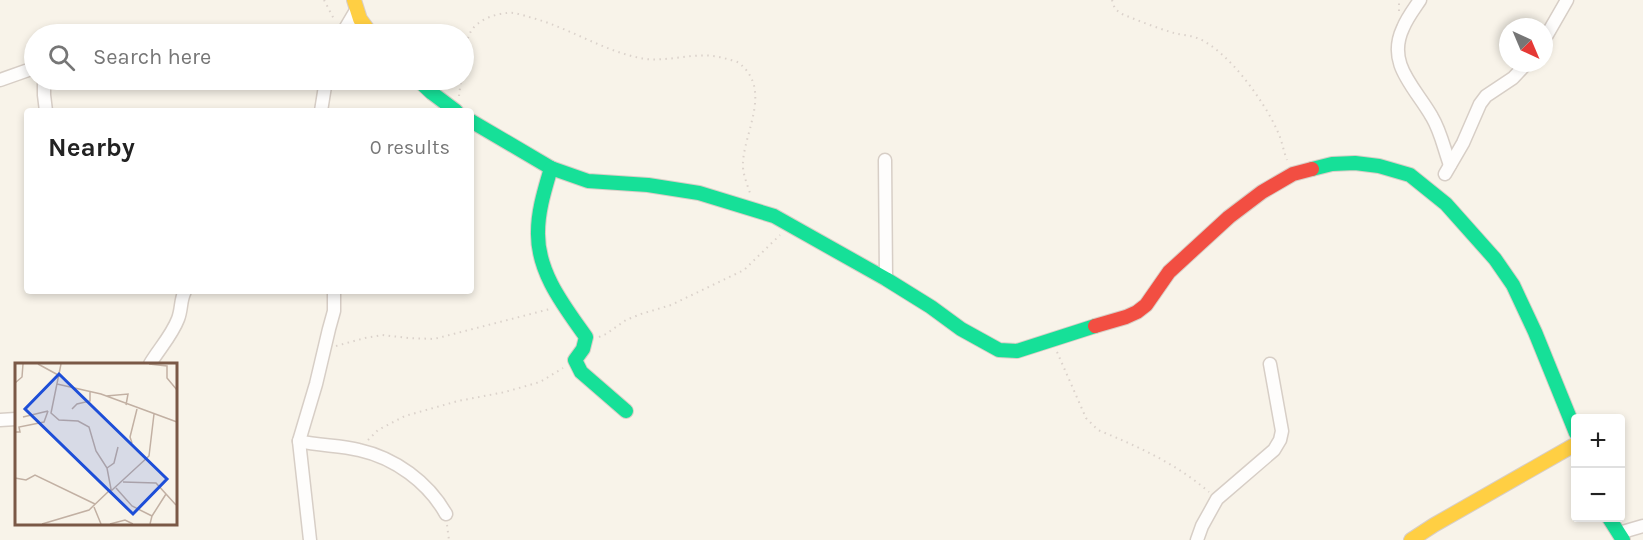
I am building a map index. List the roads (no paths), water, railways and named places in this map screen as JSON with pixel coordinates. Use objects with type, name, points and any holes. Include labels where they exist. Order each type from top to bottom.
[{"type":"street","points":[[1420,0],[1402,28],[1397,46],[1397,58],[1440,132],[1447,170],[1463,143],[1474,114],[1486,96],[1519,72]]},
{"type":"street","points":[[1553,26],[1567,0]]},
{"type":"street","points":[[347,24],[355,6]]},
{"type":"street","points":[[355,6],[363,24]]},
{"type":"street","points":[[0,80],[24,72]]},
{"type":"street","points":[[44,90],[46,108]]},
{"type":"street","points":[[321,108],[324,90]]},
{"type":"street","points":[[429,90],[452,108]]},
{"type":"street","points":[[474,123],[551,168],[588,181],[648,185],[699,193],[774,216],[886,279],[961,329],[999,351],[1017,351],[1052,342],[1137,312],[1146,305],[1169,273],[1204,238],[1262,192],[1293,174],[1332,164],[1355,163],[1379,166],[1410,176],[1446,204],[1495,259],[1513,285],[1547,359],[1571,422]]},
{"type":"street","points":[[885,160],[886,279]]},
{"type":"street","points":[[551,168],[537,241],[541,258],[554,290],[586,337],[583,348],[575,360],[581,372],[626,411]]},
{"type":"street","points":[[151,363],[173,329],[183,294]]},
{"type":"street","points":[[310,540],[299,441],[334,311],[334,294]]},
{"type":"street","points":[[1197,540],[1217,499],[1274,450],[1280,440],[1282,431],[1270,364]]},
{"type":"street","points":[[0,420],[15,419]]},
{"type":"street","points":[[299,441],[359,450],[400,466],[433,495],[446,514]]},
{"type":"street","points":[[1411,540],[1571,446]]},
{"type":"street","points":[[1612,522],[1621,536],[1643,526]]}]
